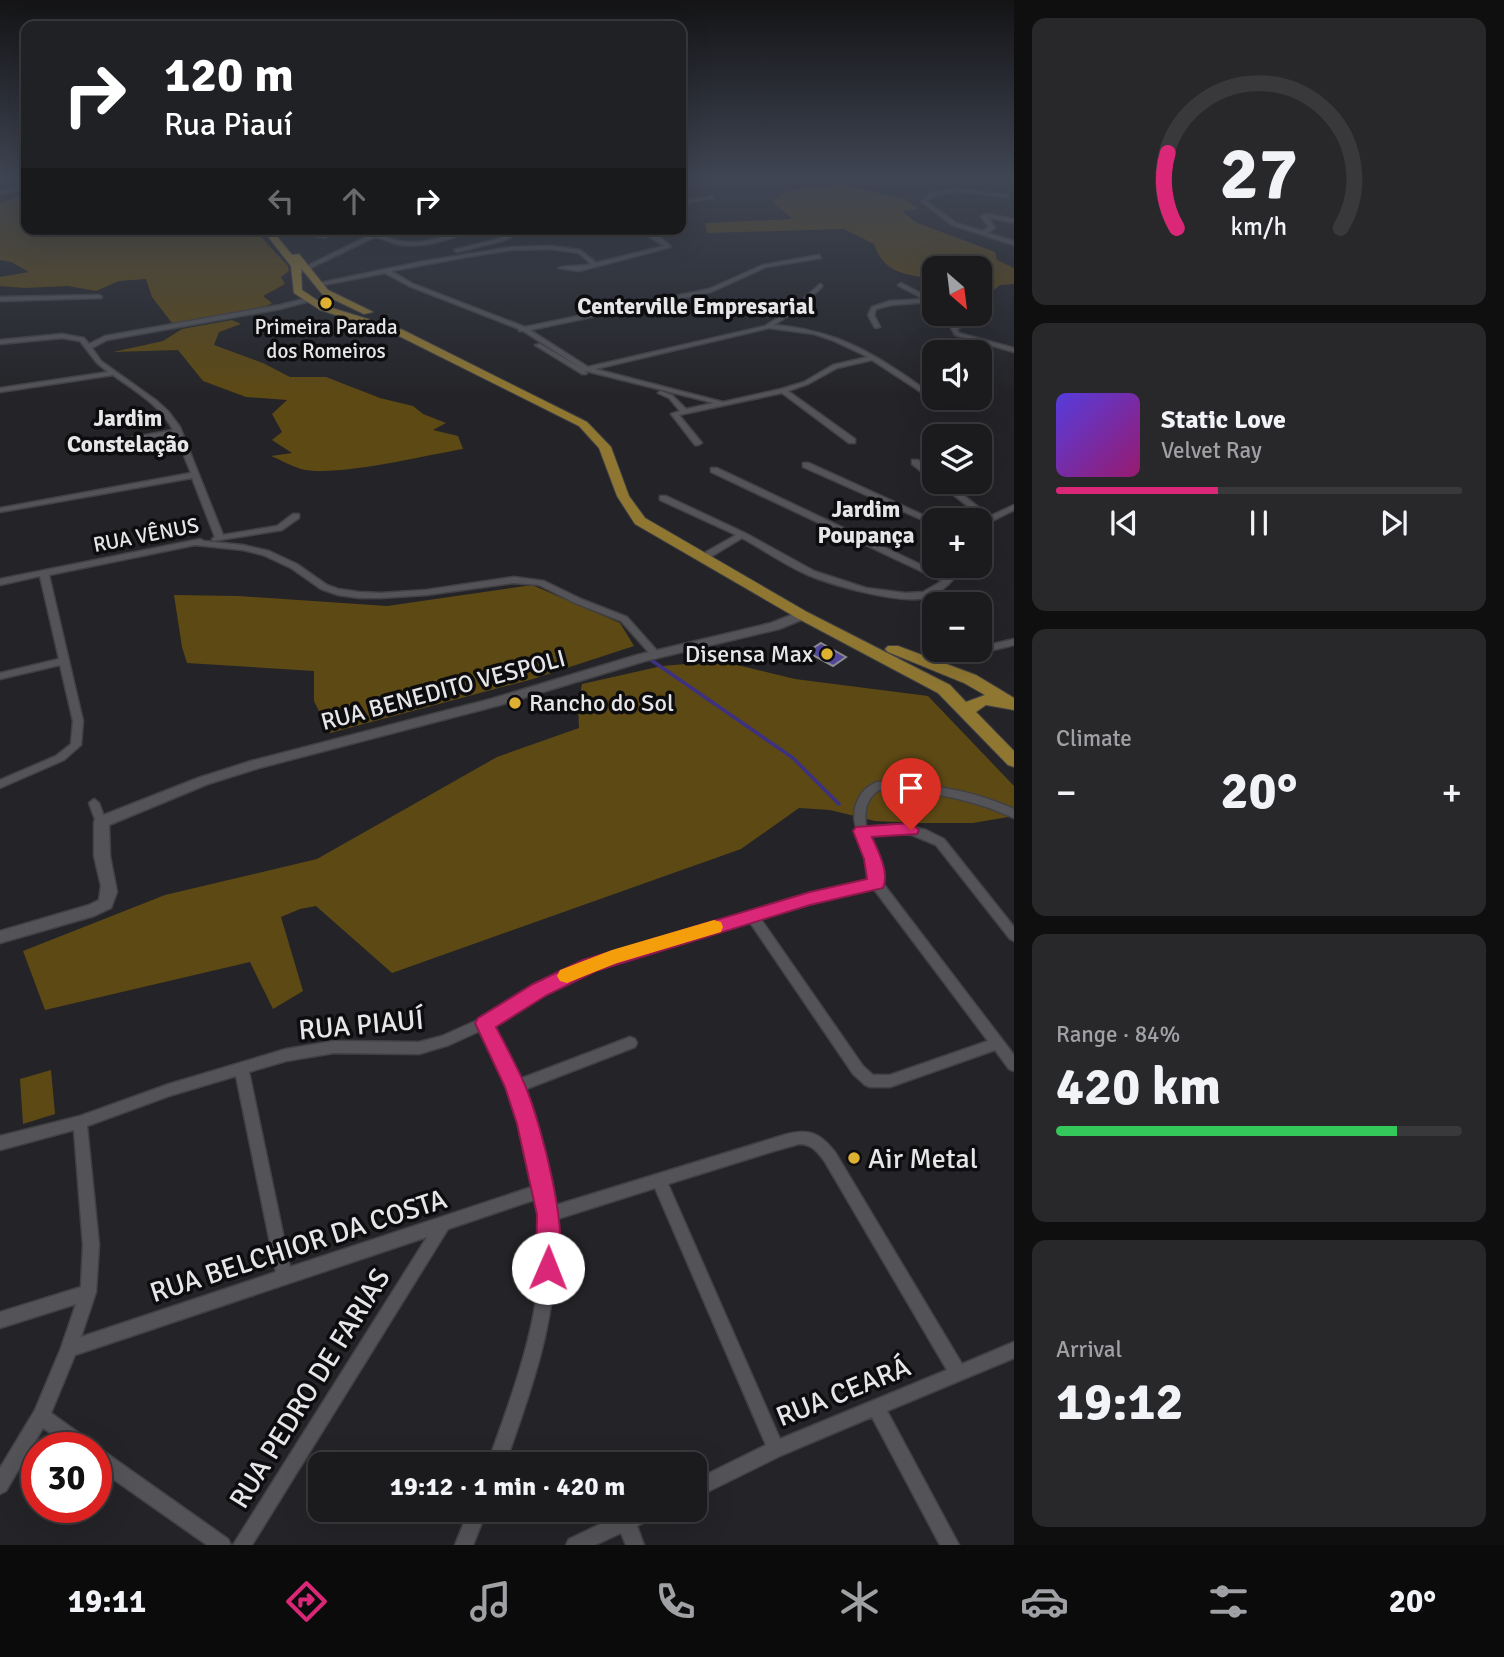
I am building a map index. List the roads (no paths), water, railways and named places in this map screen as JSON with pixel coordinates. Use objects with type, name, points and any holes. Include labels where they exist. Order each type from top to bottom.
[{"type":"main road","points":[[286,251],[303,270],[355,306],[412,331],[591,421],[615,445],[634,496],[644,513],[662,528],[810,610],[926,670],[1014,761]]},
{"type":"main road","points":[[289,251],[303,270]]},
{"type":"main road","points":[[296,288],[303,270]]},
{"type":"main road","points":[[296,288],[324,286]]},
{"type":"main road","points":[[296,288],[311,302],[399,332],[583,424],[605,447],[623,496],[640,521],[656,533],[802,615],[926,670],[970,679],[1014,705]]},
{"type":"main road","points":[[336,312],[354,312],[355,306]]},
{"type":"main road","points":[[944,689],[966,688],[970,679]]},
{"type":"main road","points":[[968,711],[971,706],[984,700],[1014,705]]},
{"type":"street","points":[[303,270],[338,251]]},
{"type":"street","points":[[324,286],[457,251]]},
{"type":"street","points":[[324,286],[465,255],[507,251]]},
{"type":"street","points":[[580,251],[588,255],[595,265]]},
{"type":"street","points":[[562,268],[579,269],[651,251]]},
{"type":"street","points":[[514,331],[711,290],[765,266],[819,257]]},
{"type":"street","points":[[384,273],[524,329],[587,369],[721,403]]},
{"type":"street","points":[[384,273],[413,291],[514,331],[578,371],[664,394],[683,410]]},
{"type":"street","points":[[901,285],[922,295]]},
{"type":"street","points":[[578,371],[767,327],[787,315],[820,286]]},
{"type":"street","points":[[0,299],[99,298]]},
{"type":"street","points":[[877,327],[871,315],[874,308],[890,303],[922,301]]},
{"type":"street","points":[[0,342],[62,335],[82,339],[105,338],[311,302]]},
{"type":"street","points":[[959,326],[954,328],[957,334],[1014,350]]},
{"type":"street","points":[[767,327],[825,333],[849,343],[922,390]]},
{"type":"street","points":[[89,347],[105,338]]},
{"type":"street","points":[[82,339],[99,362],[166,412],[177,431],[220,538]]},
{"type":"street","points":[[698,443],[674,414],[783,391],[813,380],[835,366],[873,358]]},
{"type":"street","points":[[0,390],[113,373]]},
{"type":"street","points":[[783,391],[852,441]]},
{"type":"street","points":[[95,446],[177,431]]},
{"type":"street","points":[[915,462],[922,468]]},
{"type":"street","points":[[806,466],[922,518]]},
{"type":"street","points":[[714,470],[949,581]]},
{"type":"street","points":[[0,510],[194,475]]},
{"type":"street","points":[[957,494],[975,508]]},
{"type":"street","points":[[663,498],[742,535],[811,573],[865,590],[905,596],[925,595],[951,578]]},
{"type":"street","points":[[992,518],[1014,507]]},
{"type":"street","name":"RUA VÊNUS","points":[[0,582],[194,542],[279,528],[296,516]]},
{"type":"street","points":[[709,554],[742,535]]},
{"type":"street","points":[[194,542],[244,548],[278,557],[290,562],[323,588],[346,593],[380,595],[513,580],[536,581],[624,619],[635,628],[655,654]]},
{"type":"street","points":[[0,784],[60,758],[76,745],[78,721],[44,573]]},
{"type":"street","name":"RUA BENEDITO VESPOLI","points":[[101,822],[202,781],[256,764],[495,702],[655,654],[775,626],[802,615]]},
{"type":"street","points":[[992,647],[1014,642]]},
{"type":"street","points":[[0,676],[63,662]]},
{"type":"street","points":[[926,670],[943,662]]},
{"type":"street","points":[[957,662],[970,679]]},
{"type":"street","points":[[1014,814],[971,799],[882,785],[872,788],[864,797],[858,820],[873,859],[876,883],[1014,1065]]},
{"type":"street","points":[[0,937],[94,911],[105,904],[110,888],[102,855],[104,840],[101,822],[94,803]]},
{"type":"street","points":[[862,831],[911,830],[924,833],[940,842],[1014,936]]},
{"type":"street","name":"RUA PIAUÍ","points":[[0,1143],[80,1122],[286,1055],[334,1047],[419,1048],[444,1041],[485,1023],[540,989],[590,965],[810,898],[876,883]]},
{"type":"street","points":[[751,916],[864,1076],[876,1082],[890,1081],[997,1044]]},
{"type":"street","points":[[485,1023],[515,1087],[528,1124],[548,1215],[549,1252],[541,1326],[500,1452]]},
{"type":"street","points":[[515,1087],[630,1043]]},
{"type":"street","points":[[241,1068],[284,1275]]},
{"type":"street","points":[[2,1480],[41,1416],[69,1349],[88,1292],[91,1245],[80,1122]]},
{"type":"street","points":[[548,1215],[798,1137],[808,1137],[824,1147],[958,1373]]},
{"type":"street","points":[[659,1180],[776,1449]]},
{"type":"street","name":"RUA BELCHIOR DA COSTA","points":[[69,1349],[544,1190]]},
{"type":"street","name":"RUA PEDRO DE FARIAS","points":[[242,1545],[443,1224]]},
{"type":"street","points":[[0,1320],[88,1292]]},
{"type":"street","name":"RUA CEARÁ","points":[[707,1483],[776,1449],[1012,1353]]},
{"type":"street","points":[[876,1408],[950,1545]]},
{"type":"street","points":[[41,1416],[64,1432]]},
{"type":"street","points":[[112,1467],[222,1545]]},
{"type":"street","points":[[464,1545],[473,1522]]},
{"type":"street","points":[[575,1545],[626,1522],[635,1545]]},
{"type":"waterway","points":[[651,660],[793,758],[839,804]]},
{"type":"place","name":"Primeira Parada dos Romeiros","points":[[326,303]]},
{"type":"place","name":"Disensa Max","points":[[827,654]]},
{"type":"place","name":"Rancho do Sol","points":[[515,703]]},
{"type":"place","name":"Air Metal","points":[[854,1158]]},
{"type":"district","name":"Centerville Empresarial","points":[[696,306]]},
{"type":"district","name":"Jardim Constelação","points":[[128,431]]},
{"type":"district","name":"Jardim Poupança","points":[[866,522]]}]
